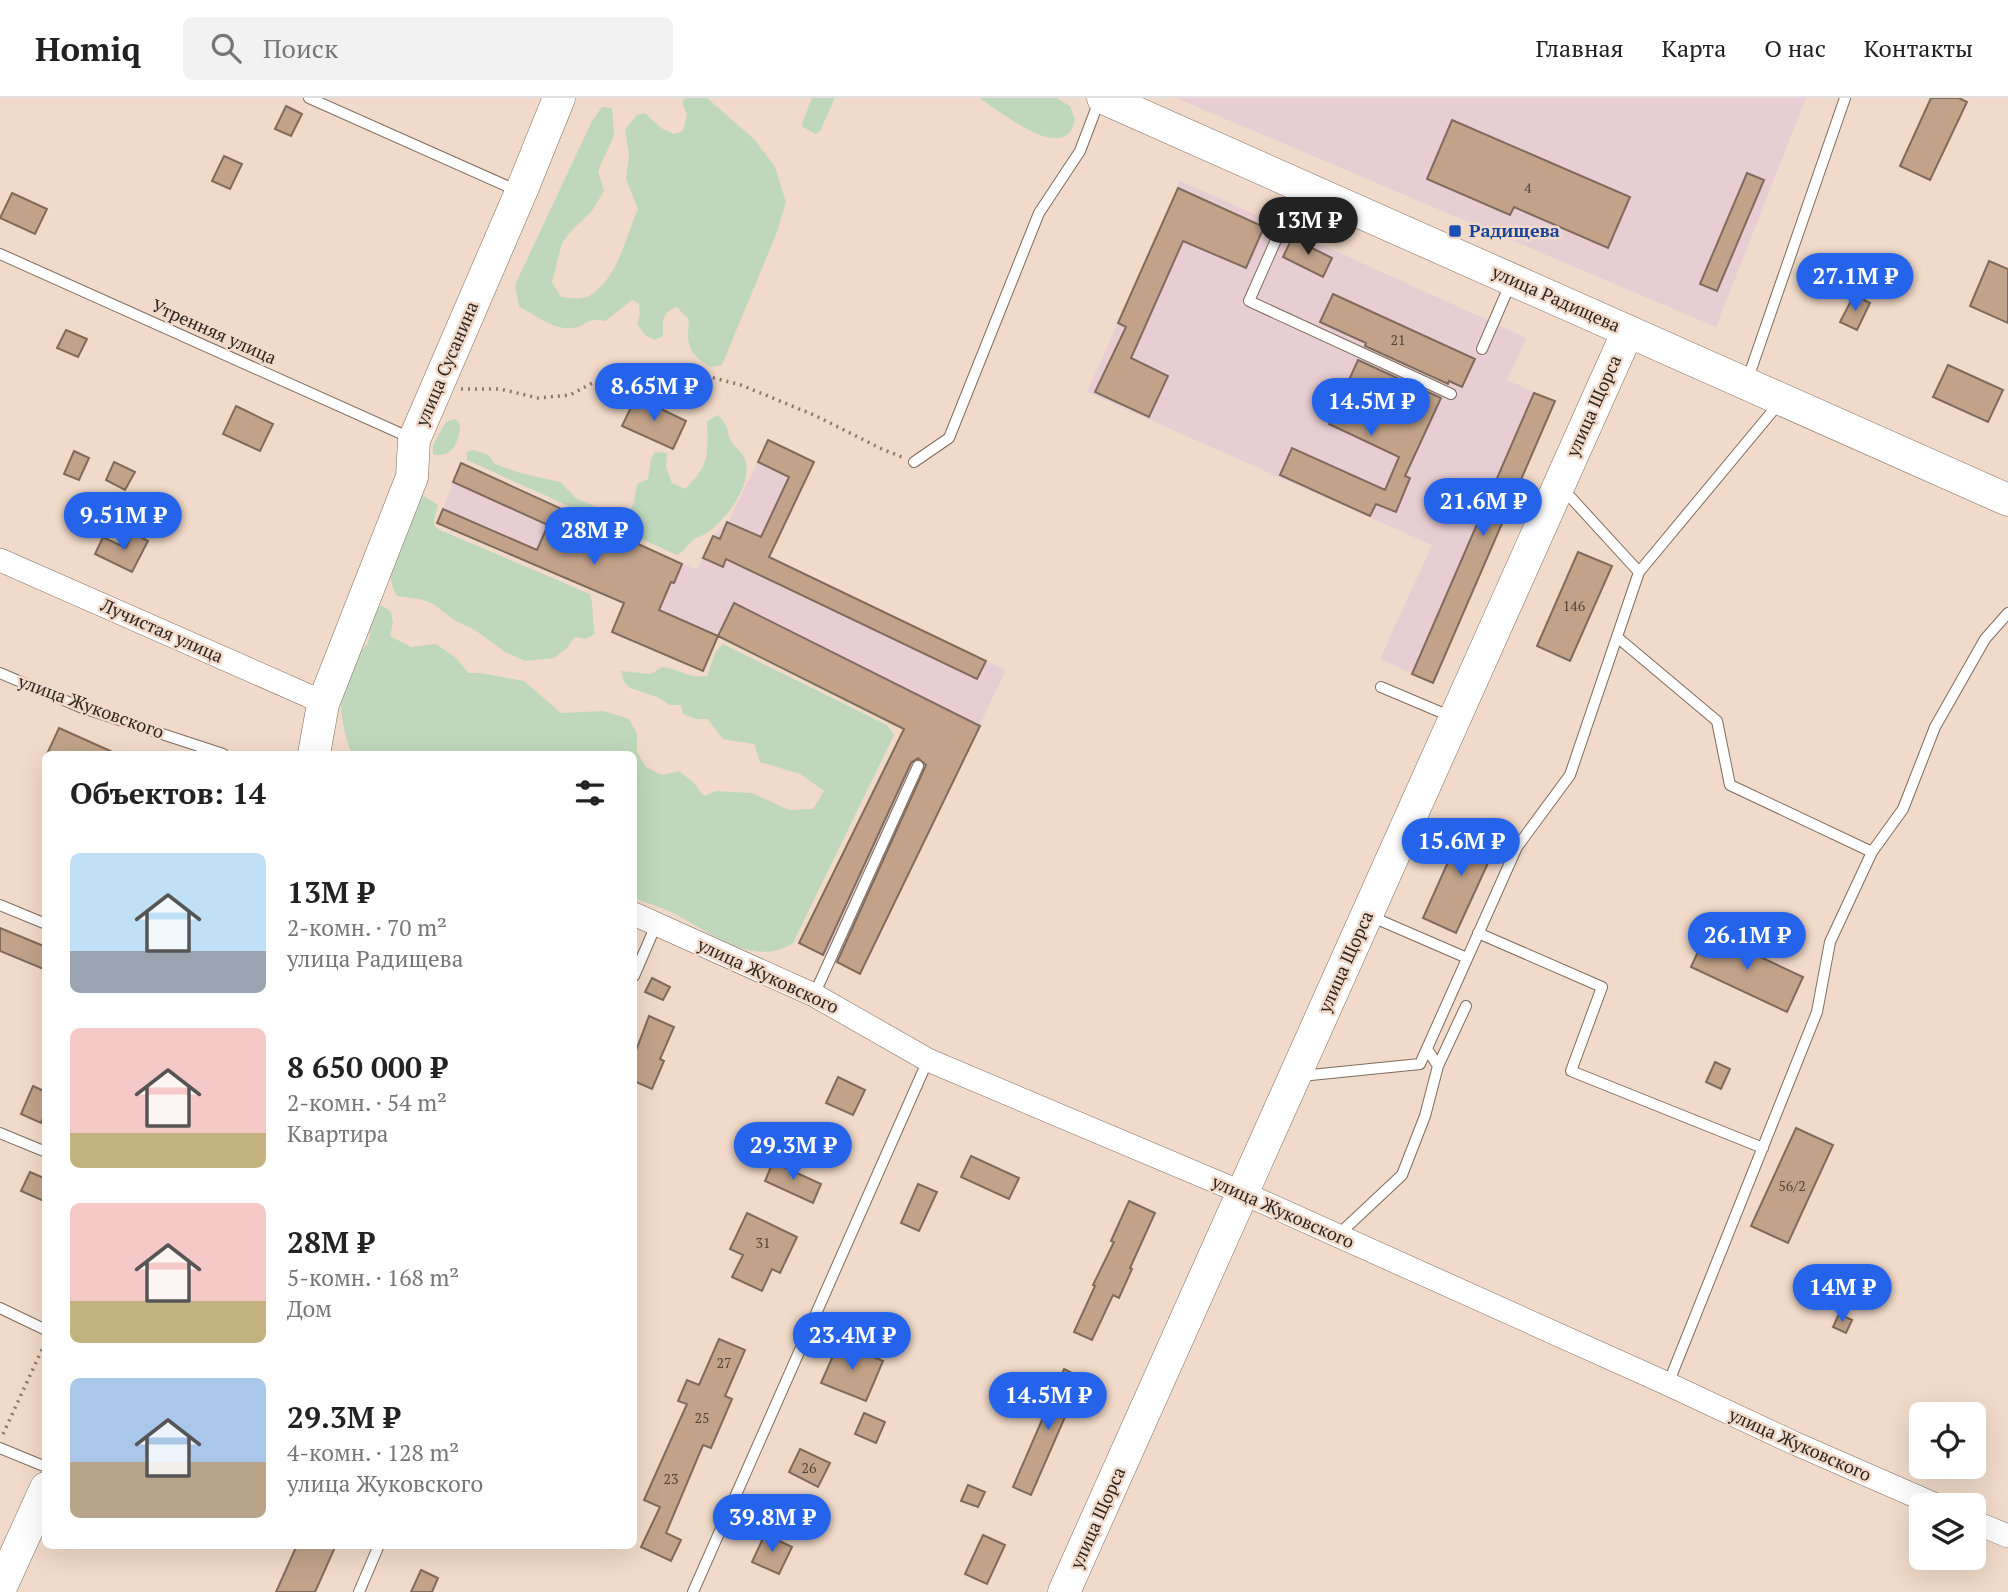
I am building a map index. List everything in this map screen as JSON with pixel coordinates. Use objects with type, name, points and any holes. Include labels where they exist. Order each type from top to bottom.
[{"type":"street","name":"улица Сусанина","points":[[315,751],[323,704],[412,477],[414,440],[559,98]]},
{"type":"street","name":"улица Радищева","points":[[1102,98],[2008,500]]},
{"type":"street","name":"улица Щорса","points":[[1064,1592],[1628,331]]},
{"type":"street","name":"Лучистая улица","points":[[0,560],[323,704]]},
{"type":"street","name":"улица Жуковского","points":[[637,916],[814,995],[929,1060],[1242,1193],[1909,1493]]},
{"type":"street","points":[[0,1589],[42,1497]]},
{"type":"street","points":[[1986,1527],[2008,1536]]},
{"type":"lane","points":[[309,98],[521,192]]},
{"type":"lane","points":[[914,462],[949,438],[1040,214],[1080,151],[1102,98]]},
{"type":"lane","points":[[1746,384],[1845,98]]},
{"type":"lane","points":[[1300,185],[1249,301],[1451,394]]},
{"type":"lane","name":"Утренняя улица","points":[[0,254],[414,440]]},
{"type":"lane","points":[[1482,349],[1513,280]]},
{"type":"lane","points":[[1295,1076],[1420,1064],[1517,847],[1570,775],[1639,572],[1783,400]]},
{"type":"lane","points":[[1559,484],[1639,572]]},
{"type":"lane","points":[[1668,1384],[1817,1012],[1830,942],[1872,852],[1903,808],[1935,727],[1985,639],[2008,613]]},
{"type":"lane","points":[[1617,638],[1717,721],[1730,785],[1872,852]]},
{"type":"lane","name":"улица Жуковского","points":[[0,673],[80,707],[214,751]]},
{"type":"lane","points":[[1381,687],[1455,719]]},
{"type":"lane","points":[[814,995],[918,766]]},
{"type":"lane","points":[[0,905],[42,922]]},
{"type":"lane","points":[[1367,915],[1467,958]]},
{"type":"lane","points":[[637,969],[656,925]]},
{"type":"lane","points":[[1478,933],[1602,987],[1571,1071],[1763,1148]]},
{"type":"lane","points":[[1337,1236],[1402,1175],[1425,1116],[1438,1066],[1466,1006]]},
{"type":"lane","points":[[1427,1049],[1438,1066]]},
{"type":"lane","points":[[693,1592],[929,1060]]},
{"type":"lane","points":[[0,1133],[42,1150]]},
{"type":"lane","points":[[0,1308],[42,1328]]},
{"type":"lane","points":[[0,1448],[42,1465]]},
{"type":"lane","points":[[359,1592],[377,1549]]},
{"type":"path","points":[[437,389],[500,389],[538,398],[570,395],[598,380],[641,369],[691,372],[741,385],[814,415],[914,462]]},
{"type":"path","points":[[0,1442],[42,1350]]},
{"type":"shaded area","points":[[1176,98],[1806,98],[1716,327]]},
{"type":"shaded area","points":[[1179,180],[1527,338],[1507,380],[1555,401],[1433,683],[1380,659],[1432,545],[1087,392],[1178,188]]},
{"type":"shaded area","points":[[768,440],[814,462],[769,557],[1006,670],[860,974],[799,943],[904,729],[718,636],[703,671],[612,632],[624,603],[437,523],[461,463],[697,570],[713,536],[728,522]]},
{"type":"green space","points":[[686,98],[707,98],[755,140],[775,167],[786,202],[777,232],[722,365],[711,367],[698,358],[691,348],[688,336],[689,320],[677,307],[666,315],[663,336],[655,340],[645,335],[637,324],[639,304],[632,300],[605,321],[593,320],[577,327],[565,328],[551,324],[519,307],[515,285],[592,121],[602,107],[612,108],[614,135],[598,171],[604,191],[592,211],[562,243],[552,282],[561,297],[586,297],[599,289],[620,257],[638,209],[626,179],[629,156],[625,129],[637,115],[645,113],[661,128],[674,134],[683,131],[687,114],[682,102]]},
{"type":"green space","points":[[812,98],[835,98],[820,131],[816,134],[803,127],[802,123]]},
{"type":"green space","points":[[979,98],[1056,98],[1070,106],[1075,121],[1068,134],[1049,138],[1023,127]]},
{"type":"green space","points":[[718,415],[727,427],[732,443],[743,455],[746,476],[743,487],[723,519],[677,555],[467,460],[467,452],[474,450],[488,455],[495,464],[560,482],[577,499],[626,519],[634,502],[637,484],[648,479],[651,459],[655,452],[667,453],[666,467],[672,483],[685,489],[693,481],[706,458],[707,421]]},
{"type":"green space","points":[[456,419],[460,424],[454,447],[446,454],[433,454],[433,445],[446,422]]},
{"type":"green space","points":[[424,496],[438,505],[434,526],[440,530],[590,594],[595,634],[586,639],[575,637],[567,648],[554,658],[525,661],[505,652],[433,604],[397,596],[392,584],[391,559],[417,499]]},
{"type":"green space","points":[[383,606],[391,612],[393,623],[390,636],[411,647],[436,644],[455,657],[469,673],[524,681],[561,713],[604,711],[629,719],[637,734],[637,751],[351,751],[342,719],[341,695],[352,660],[369,640],[373,608]]},
{"type":"green space","points":[[723,644],[887,725],[894,735],[793,943],[778,950],[747,950],[717,938],[670,912],[637,899],[637,752],[646,767],[662,775],[679,771],[693,782],[704,796],[716,791],[752,793],[789,810],[813,809],[824,791],[800,774],[760,762],[754,744],[723,739],[707,719],[696,719],[683,714],[681,705],[670,705],[657,697],[630,688],[624,682],[621,671],[651,674],[662,667],[694,676],[707,676],[716,651]]},
{"type":"building","points":[[1931,98],[1959,98],[1967,102],[1930,180],[1900,166]]},
{"type":"building","points":[[286,106],[302,114],[291,136],[275,129]]},
{"type":"building","points":[[1452,120],[1630,197],[1608,248],[1514,207],[1510,215],[1427,179]]},
{"type":"building","points":[[224,156],[242,164],[230,189],[212,181]]},
{"type":"building","points":[[1747,173],[1764,180],[1717,291],[1700,284]]},
{"type":"building","points":[[1178,188],[1264,227],[1246,268],[1183,241],[1131,358],[1168,376],[1149,417],[1095,392],[1126,327],[1118,323]]},
{"type":"building","points":[[12,193],[47,209],[35,234],[0,218]]},
{"type":"building","points":[[1292,238],[1332,258],[1323,277],[1283,257]]},
{"type":"building","points":[[1989,261],[2008,269],[2008,323],[1970,306]]},
{"type":"building","points":[[1333,294],[1475,359],[1462,387],[1449,381],[1448,384],[1320,322]]},
{"type":"building","points":[[1854,295],[1870,303],[1857,330],[1840,322]]},
{"type":"building","points":[[66,330],[87,339],[78,357],[57,348]]},
{"type":"building","points":[[1358,360],[1441,398],[1405,476],[1410,478],[1396,512],[1376,504],[1370,516],[1280,475],[1292,448],[1385,490],[1399,457],[1329,424]]},
{"type":"building","points":[[1948,365],[2003,390],[1988,422],[1933,397]]},
{"type":"building","points":[[1534,393],[1555,401],[1433,683],[1412,674]]},
{"type":"building","points":[[636,397],[686,421],[673,449],[622,426]]},
{"type":"building","points":[[236,406],[273,424],[260,451],[223,434]]},
{"type":"building","points":[[768,440],[814,462],[769,557],[986,661],[977,679],[726,559],[723,567],[703,558],[713,536],[720,539],[727,522],[761,537],[789,477],[758,462]]},
{"type":"building","points":[[74,451],[89,458],[79,480],[64,474]]},
{"type":"building","points":[[114,462],[135,472],[125,490],[106,480]]},
{"type":"building","points":[[461,463],[682,564],[659,610],[718,636],[703,671],[612,632],[624,603],[437,523],[443,509],[537,550],[548,525],[453,482]]},
{"type":"building","points":[[133,533],[148,541],[132,572],[95,554],[103,537],[126,548]]},
{"type":"building","points":[[1578,552],[1612,566],[1570,661],[1537,646]]},
{"type":"building","points":[[734,603],[980,726],[860,974],[837,962],[926,765],[918,758],[911,763],[823,955],[799,943],[904,729],[718,636]]},
{"type":"building","points":[[59,728],[110,751],[48,751]]},
{"type":"building","points":[[1465,824],[1499,839],[1456,933],[1423,918]]},
{"type":"building","points":[[0,928],[42,945],[42,968],[0,951]]},
{"type":"building","points":[[1707,932],[1803,977],[1787,1012],[1691,967]]},
{"type":"building","points":[[652,978],[670,987],[663,1000],[645,992]]},
{"type":"building","points":[[649,1016],[674,1027],[660,1059],[664,1061],[652,1089],[637,1082],[637,1048]]},
{"type":"building","points":[[1715,1062],[1730,1069],[1721,1089],[1706,1082]]},
{"type":"building","points":[[838,1077],[865,1090],[853,1115],[826,1103]]},
{"type":"building","points":[[33,1086],[42,1090],[41,1123],[21,1114]]},
{"type":"building","points":[[1796,1128],[1833,1145],[1788,1243],[1751,1226]]},
{"type":"building","points":[[971,1156],[1019,1178],[1009,1199],[961,1177]]},
{"type":"building","points":[[773,1162],[821,1184],[813,1203],[765,1181]]},
{"type":"building","points":[[30,1172],[42,1177],[42,1200],[21,1191]]},
{"type":"building","points":[[918,1184],[937,1192],[919,1231],[901,1223]]},
{"type":"building","points":[[1129,1201],[1155,1213],[1119,1298],[1113,1295],[1092,1340],[1074,1332]]},
{"type":"building","points":[[747,1213],[797,1237],[780,1273],[772,1269],[762,1291],[732,1277],[743,1255],[730,1249]]},
{"type":"building","points":[[1839,1314],[1852,1320],[1846,1333],[1833,1327]]},
{"type":"building","points":[[719,1339],[745,1350],[725,1396],[732,1399],[711,1448],[703,1445],[666,1533],[681,1540],[671,1561],[641,1547],[660,1507],[644,1500],[687,1404],[678,1401],[687,1380],[699,1385]]},
{"type":"building","points":[[839,1342],[883,1361],[866,1401],[821,1383]]},
{"type":"building","points":[[1064,1369],[1082,1378],[1031,1495],[1013,1487]]},
{"type":"building","points":[[864,1413],[885,1422],[876,1443],[855,1434]]},
{"type":"building","points":[[800,1449],[830,1463],[818,1487],[789,1472]]},
{"type":"building","points":[[968,1485],[985,1492],[978,1507],[961,1501]]},
{"type":"building","points":[[765,1534],[792,1547],[779,1574],[752,1562]]},
{"type":"building","points":[[983,1535],[1005,1545],[987,1584],[965,1574]]},
{"type":"building","points":[[295,1549],[334,1549],[315,1592],[276,1592]]},
{"type":"building","points":[[421,1570],[438,1578],[432,1592],[411,1592]]},
{"type":"place","name":"Радищева","points":[[1455,231]]}]
